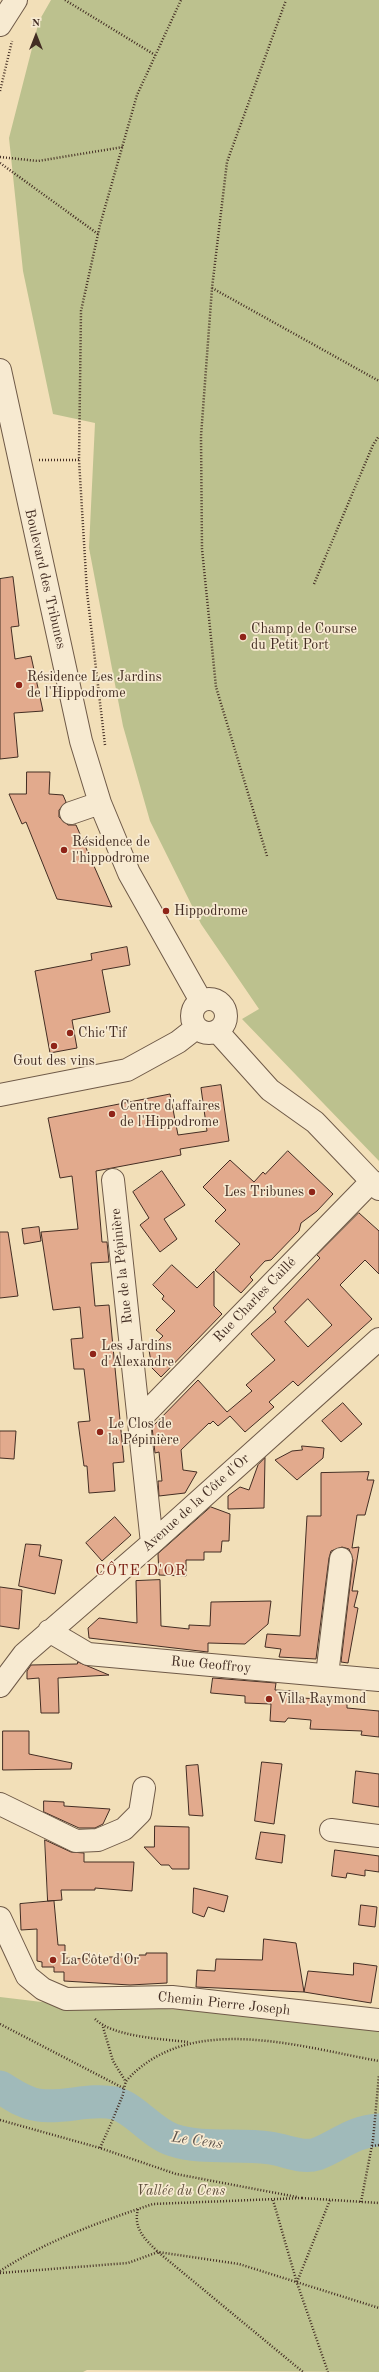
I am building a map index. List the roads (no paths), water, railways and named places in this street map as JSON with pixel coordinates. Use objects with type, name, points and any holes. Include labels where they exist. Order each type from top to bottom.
[{"type":"street","points":[[6,31],[16,0]]},
{"type":"street","name":"Boulevard des Tribunes","points":[[0,370],[81,740],[100,802],[128,873],[202,1001]]},
{"type":"street","points":[[71,813],[100,802]]},
{"type":"street","points":[[0,1095],[127,1070],[178,1042],[207,1029],[225,1022],[226,1017],[222,1006],[213,1000],[202,1001],[194,1008],[192,1013],[193,1023],[207,1029],[270,1090],[315,1122],[375,1185]]},
{"type":"street","name":"Rue de la Pépinière","points":[[113,1180],[152,1543]]},
{"type":"street","name":"Rue Charles Caillé","points":[[139,1420],[375,1185]]},
{"type":"street","name":"Avenue de la Côte d'Or","points":[[0,1686],[24,1654],[152,1543],[379,1339]]},
{"type":"street","points":[[327,1675],[341,1559]]},
{"type":"street","name":"Rue Geoffroy","points":[[50,1631],[88,1654],[379,1680]]},
{"type":"street","points":[[0,1804],[76,1841],[98,1840],[124,1829],[140,1813],[144,1788]]},
{"type":"street","points":[[331,1830],[379,1836]]},
{"type":"street","name":"Chemin Pierre Joseph","points":[[0,1918],[27,1976],[43,1989],[66,1999],[172,1997],[379,2020]]},
{"type":"waterway","name":"Le Cens","points":[[0,2087],[23,2100],[38,2105],[57,2106],[95,2102],[121,2105],[129,2109],[165,2137],[196,2145],[258,2147],[276,2149],[299,2155],[311,2155],[317,2154],[360,2133],[379,2130]]},
{"type":"place","name":"Champ de Course du Petit Port","points":[[243,637]]},
{"type":"place","name":"Résidence Les Jardins de l'Hippodrome","points":[[19,685]]},
{"type":"place","name":"Résidence de l'hippodrome","points":[[64,850]]},
{"type":"place","name":"Hippodrome","points":[[166,911]]},
{"type":"place","name":"Chic'Tif","points":[[70,1033]]},
{"type":"place","name":"Gout des vins","points":[[54,1046]]},
{"type":"place","name":"Centre d'affaires de l'Hippodrome","points":[[112,1114]]},
{"type":"place","name":"Les Tribunes","points":[[312,1192]]},
{"type":"place","name":"Les Jardins d'Alexandre","points":[[93,1354]]},
{"type":"place","name":"Le Clos de la Pépinière","points":[[100,1432]]},
{"type":"place","name":"Villa Raymond","points":[[269,1699]]},
{"type":"place","name":"La Côte d'Or","points":[[53,1960]]},
{"type":"district","name":"CÔTE D'OR","points":[[141,1571]]},
{"type":"park label","name":"Vallée du Cens","points":[[181,2191]]}]
